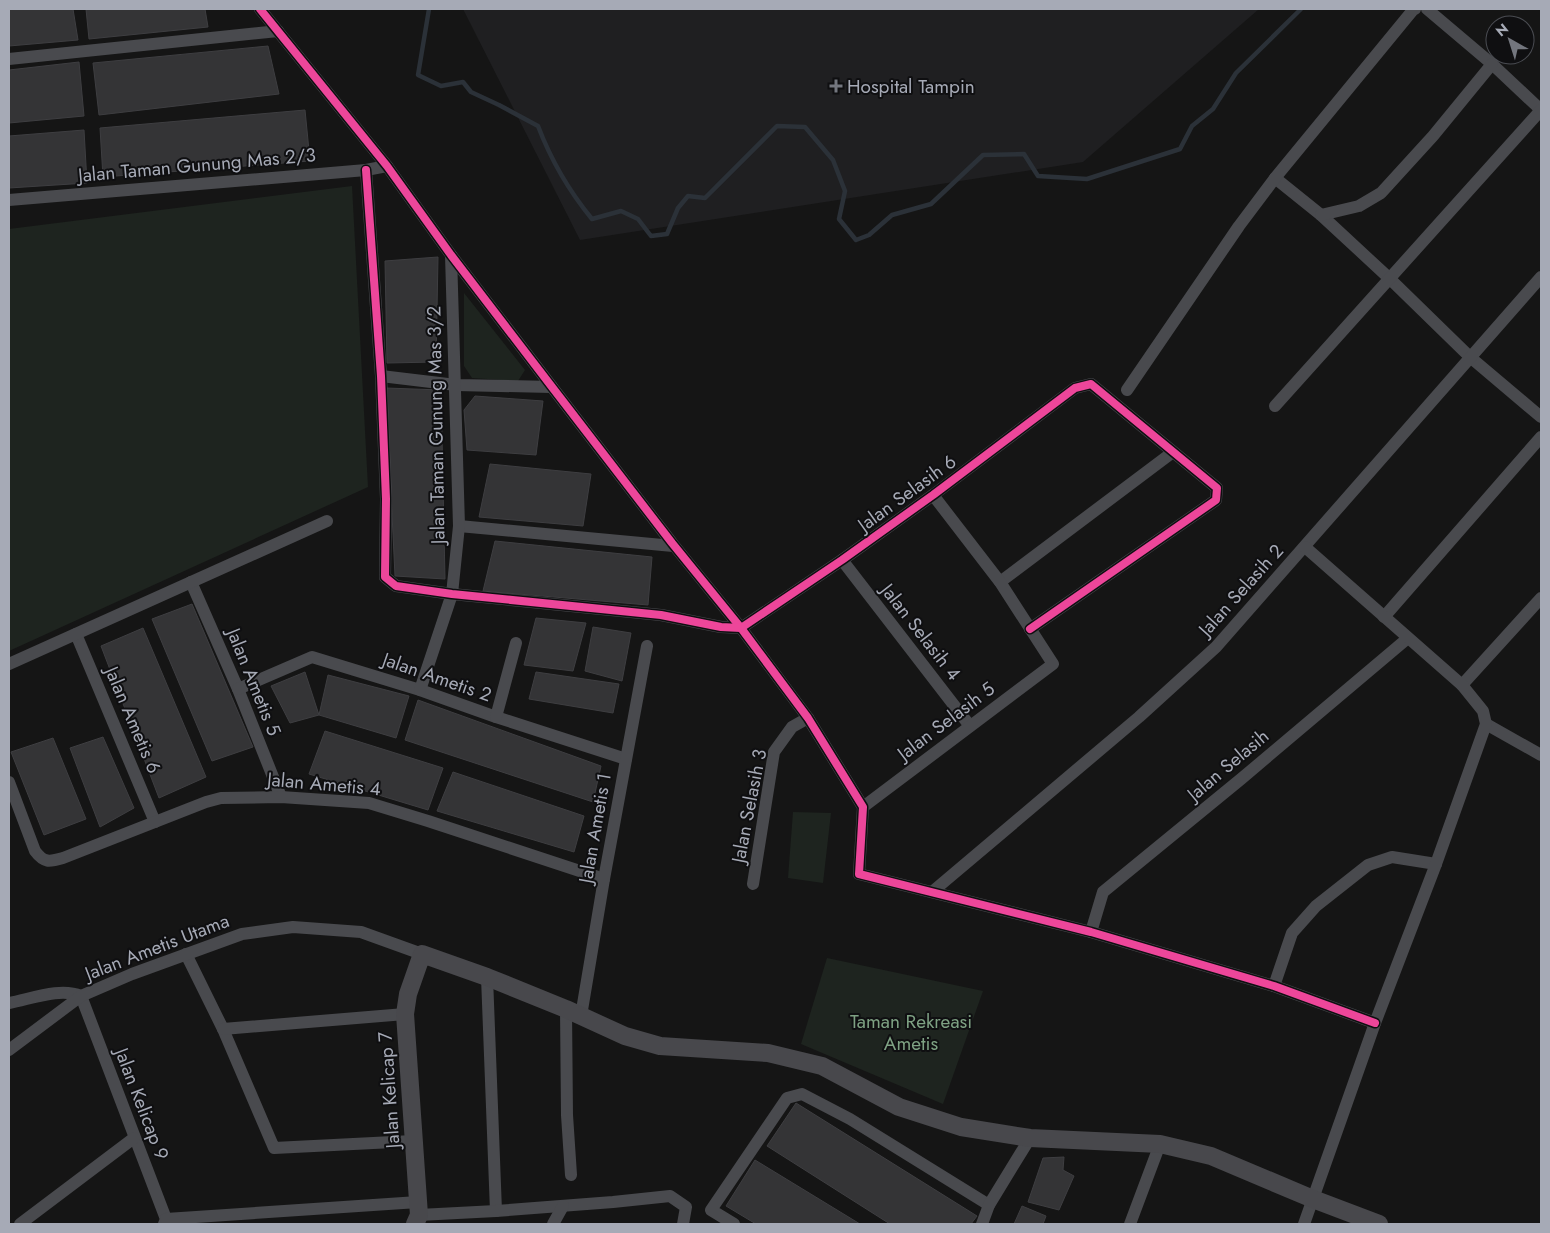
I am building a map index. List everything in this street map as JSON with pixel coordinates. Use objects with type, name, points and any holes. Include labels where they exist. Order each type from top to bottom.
[{"type":"street","points":[[260,9],[387,166],[451,255],[673,546],[741,628],[808,718],[862,807],[859,874],[1091,932],[1274,986],[1375,1023]]},
{"type":"street","points":[[1127,390],[1239,226],[1275,178],[1415,9]]},
{"type":"street","points":[[1427,9],[1485,58]]},
{"type":"street","points":[[9,59],[278,31]]},
{"type":"street","points":[[1321,215],[1359,206],[1381,193],[1433,136],[1491,65]]},
{"type":"street","points":[[1275,406],[1541,110],[1493,65]]},
{"type":"street","name":"Jalan Taman Gunung Mas 2/3","points":[[9,200],[366,170],[387,166]]},
{"type":"street","points":[[366,170],[381,376],[386,499],[385,577],[396,586],[452,594],[660,615],[741,628]]},
{"type":"street","points":[[1275,178],[1321,215],[1470,357],[1541,417]]},
{"type":"street","name":"Jalan Taman Gunung Mas 3/2","points":[[420,690],[452,594],[460,526],[451,255]]},
{"type":"street","name":"Jalan Selasih 2","points":[[932,892],[1132,722],[1216,647],[1541,277]]},
{"type":"street","points":[[381,376],[456,385],[552,387]]},
{"type":"street","name":"Jalan Selasih 6","points":[[741,628],[842,560],[933,495],[1075,388],[1091,384],[1174,452]]},
{"type":"street","points":[[1384,617],[1541,437]]},
{"type":"street","points":[[933,495],[1000,582],[1030,630],[1216,500],[1217,488],[1174,452],[1000,582]]},
{"type":"street","points":[[9,664],[326,520]]},
{"type":"street","points":[[460,526],[673,546]]},
{"type":"street","points":[[1304,1224],[1375,1023],[1436,864],[1486,724],[1483,711],[1462,685],[1305,546]]},
{"type":"street","name":"Jalan Selasih 4","points":[[842,560],[970,726]]},
{"type":"street","name":"Jalan Ametis 5","points":[[192,582],[238,689],[281,797]]},
{"type":"street","points":[[1462,685],[1541,598]]},
{"type":"street","name":"Jalan Selasih 5","points":[[862,807],[1053,664],[1030,630]]},
{"type":"street","name":"Jalan Ametis 6","points":[[76,634],[155,822]]},
{"type":"street","name":"Jalan Selasih","points":[[1091,932],[1103,892],[1408,638]]},
{"type":"street","points":[[496,717],[516,643]]},
{"type":"street","name":"Jalan Ametis 1","points":[[571,1175],[567,1112],[573,1013],[604,879],[647,646]]},
{"type":"street","name":"Jalan Ametis 2","points":[[238,689],[312,657],[420,690],[626,759]]},
{"type":"street","name":"Jalan Selasih 3","points":[[752,884],[774,752],[792,727],[808,718]]},
{"type":"street","points":[[1486,724],[1541,756]]},
{"type":"street","name":"Jalan Ametis 4","points":[[9,782],[35,851],[41,859],[51,861],[206,802],[222,798],[281,797],[369,803],[428,820],[604,879]]},
{"type":"street","points":[[1274,986],[1292,933],[1316,906],[1368,865],[1392,857],[1436,864]]},
{"type":"street","name":"Jalan Ametis Utama","points":[[9,1050],[81,996],[233,936],[293,927],[361,932],[422,954]]},
{"type":"street","points":[[186,954],[222,1029],[274,1148],[413,1141]]},
{"type":"street","points":[[422,954],[487,978],[625,1036],[660,1046],[768,1053],[822,1066],[899,1107],[961,1127],[1030,1138],[1160,1144],[1211,1156],[1313,1199],[1380,1224]]},
{"type":"street","name":"Jalan Kelicap 7","points":[[417,1214],[406,1014],[408,994],[422,954]]},
{"type":"street","points":[[487,978],[496,1211]]},
{"type":"street","points":[[9,1003],[62,992],[81,996]]},
{"type":"street","name":"Jalan Kelicap 9","points":[[81,996],[165,1222]]},
{"type":"street","points":[[222,1029],[406,1014]]},
{"type":"street","points":[[734,1224],[711,1210],[787,1098],[802,1094],[850,1119],[989,1205]]},
{"type":"street","points":[[20,1224],[134,1138]]},
{"type":"street","points":[[982,1224],[989,1205],[1030,1138]]},
{"type":"street","points":[[1130,1224],[1160,1144]]},
{"type":"street","points":[[165,1222],[496,1211],[670,1196],[686,1207],[683,1224]]},
{"type":"street","points":[[553,1224],[563,1206]]},
{"type":"shaded area","name":"Hospital Tampin","points":[[463,9],[1259,9],[1083,162],[580,240]]},
{"type":"green space","points":[[352,186],[368,487],[9,651],[9,229]]},
{"type":"green space","points":[[464,293],[525,370],[518,381],[472,378],[464,366]]},
{"type":"green space","points":[[793,812],[831,813],[823,883],[788,878]]},
{"type":"green space","name":"Taman Rekreasi Ametis","points":[[827,958],[983,991],[943,1104],[801,1044]]},
{"type":"building","points":[[9,9],[73,9],[78,40],[9,46]]},
{"type":"building","points":[[86,9],[205,9],[208,27],[89,39]]},
{"type":"building","points":[[268,46],[279,94],[99,115],[93,63]]},
{"type":"building","points":[[79,62],[84,116],[9,123],[9,70]]},
{"type":"building","points":[[305,110],[310,161],[103,177],[100,128]]},
{"type":"building","points":[[84,130],[87,183],[9,188],[9,136]]},
{"type":"building","points":[[438,257],[436,362],[387,363],[385,261]]},
{"type":"building","points":[[386,388],[441,390],[445,579],[395,576]]},
{"type":"building","points":[[475,396],[543,401],[536,455],[467,450],[464,410]]},
{"type":"building","points":[[490,464],[591,474],[583,526],[479,517]]},
{"type":"building","points":[[495,541],[652,557],[648,605],[483,591]]},
{"type":"building","points":[[192,604],[253,747],[212,761],[152,619]]},
{"type":"building","points":[[536,618],[586,623],[573,671],[524,665]]},
{"type":"building","points":[[593,627],[631,633],[622,681],[585,671]]},
{"type":"building","points":[[143,628],[206,777],[159,798],[101,646]]},
{"type":"building","points":[[305,672],[319,715],[290,723],[271,686]]},
{"type":"building","points":[[536,672],[619,684],[613,713],[529,699]]},
{"type":"building","points":[[328,675],[409,696],[396,738],[319,715]]},
{"type":"building","points":[[418,700],[601,766],[593,802],[405,740]]},
{"type":"building","points":[[325,731],[443,768],[428,810],[309,774]]},
{"type":"building","points":[[103,737],[134,808],[100,827],[70,748]]},
{"type":"building","points":[[53,738],[86,819],[44,835],[11,752]]},
{"type":"building","points":[[453,772],[584,816],[574,852],[437,811]]},
{"type":"building","points":[[796,1103],[977,1216],[971,1224],[890,1224],[767,1146]]},
{"type":"building","points":[[1064,1157],[1063,1170],[1074,1176],[1059,1210],[1028,1202],[1043,1158]]},
{"type":"building","points":[[755,1160],[860,1224],[756,1224],[726,1206]]},
{"type":"building","points":[[1022,1206],[1046,1216],[1043,1224],[1014,1224]]},
{"type":"waterway","points":[[429,9],[418,75],[441,86],[463,82],[471,92],[538,126],[561,175],[592,219],[621,211],[638,219],[651,236],[667,234],[678,208],[688,196],[705,198],[777,126],[805,127],[833,160],[845,191],[839,219],[856,240],[869,235],[892,215],[931,204],[983,155],[1024,154],[1038,176],[1087,179],[1180,149],[1192,126],[1213,109],[1236,73],[1301,9]]},
{"type":"cycle path","points":[[260,9],[387,166],[451,255],[672,543],[741,628],[808,718],[863,807],[859,874],[1091,932],[1274,986],[1375,1023]]},
{"type":"cycle path","points":[[366,170],[381,376],[386,499],[385,577],[396,586],[452,594],[661,615],[721,627],[741,628],[842,560],[933,495],[1075,388],[1091,384],[1217,488],[1216,500],[1030,629]]},
{"type":"place","name":"Hospital Tampin","points":[[836,86]]}]
